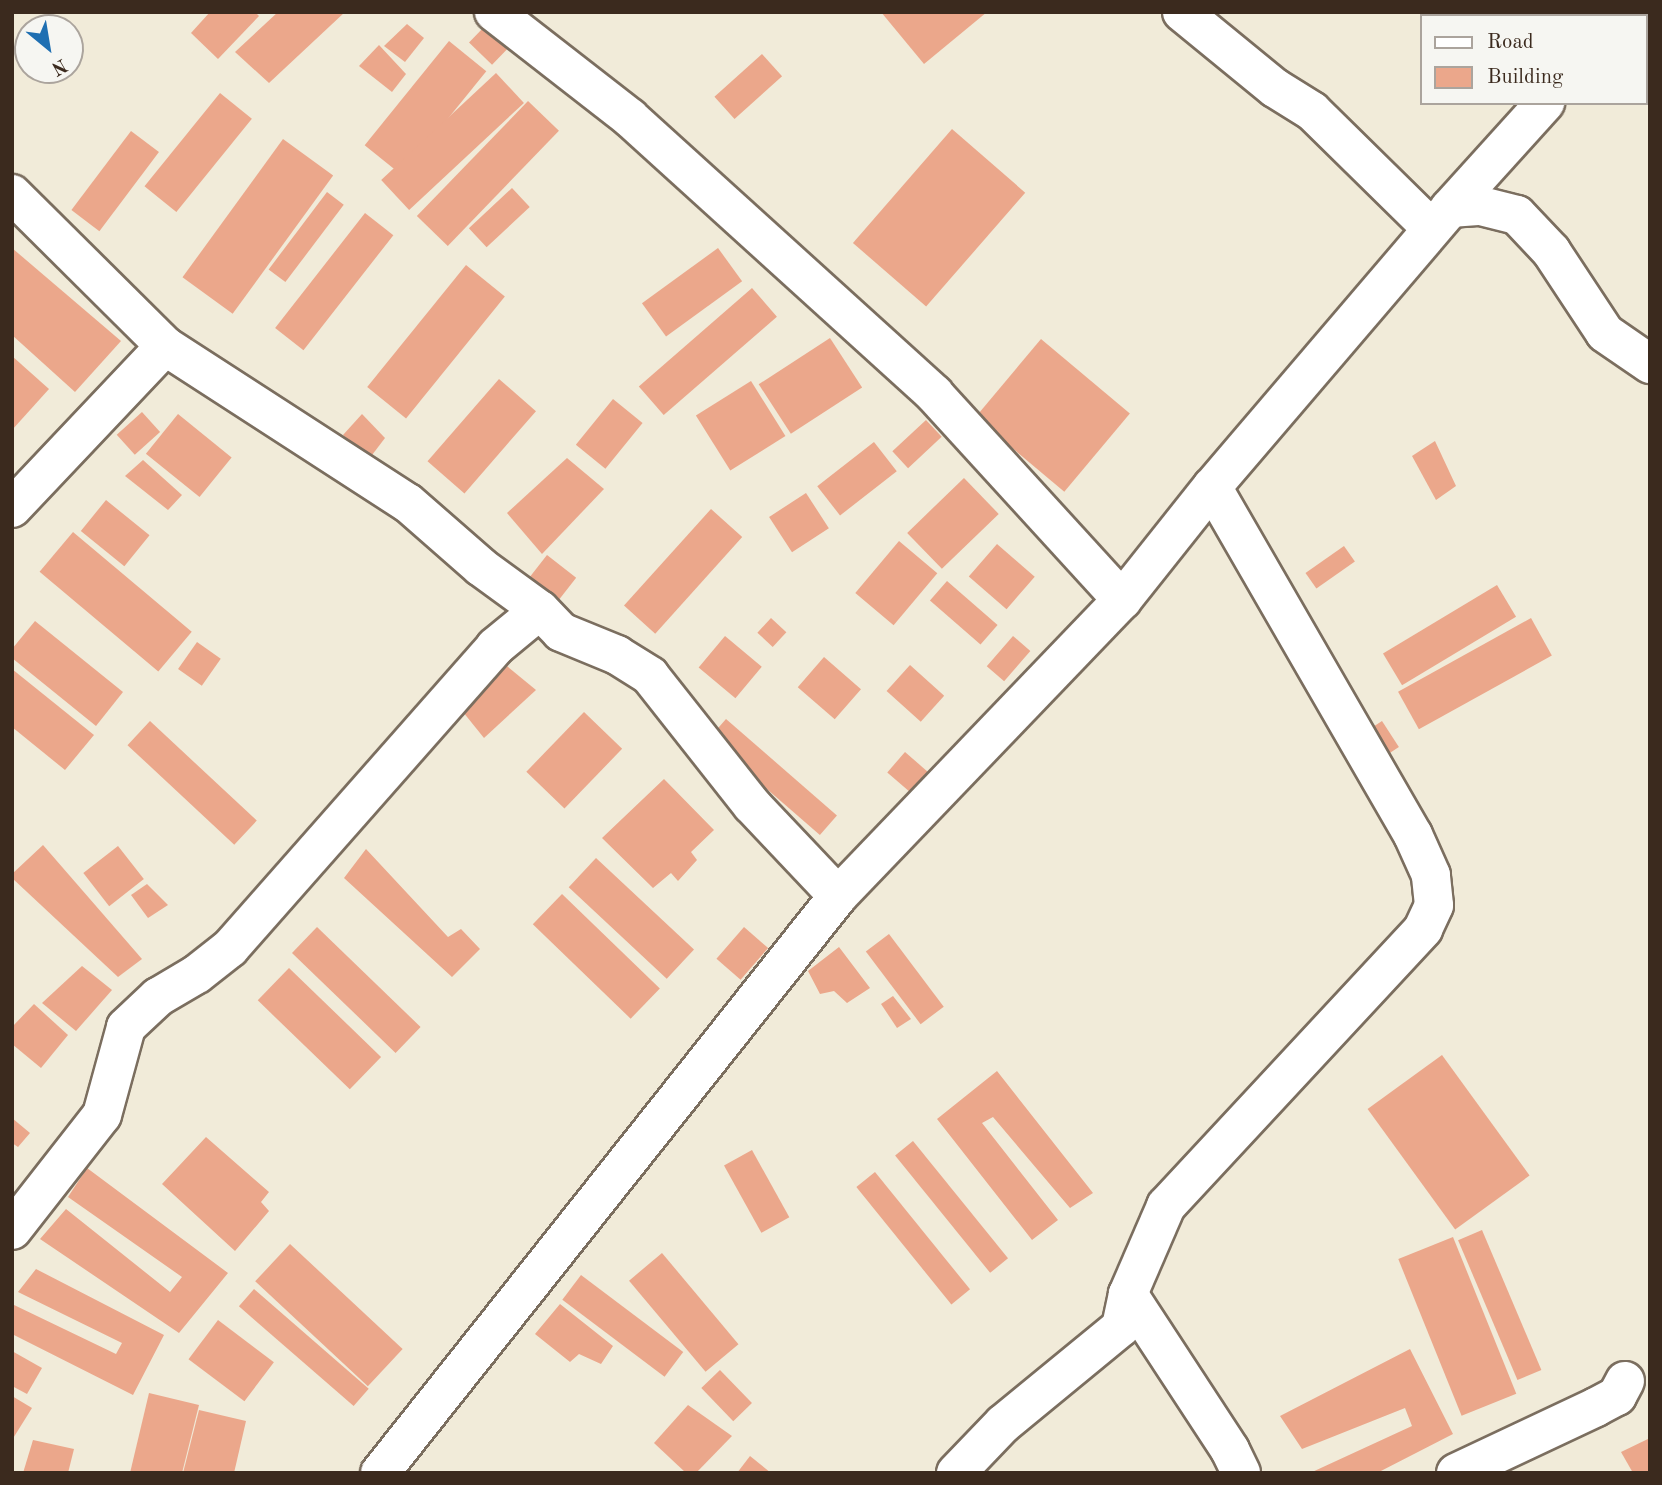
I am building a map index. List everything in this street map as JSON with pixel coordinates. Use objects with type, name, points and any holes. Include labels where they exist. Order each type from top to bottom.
[{"type":"street","points":[[494,12],[630,118],[934,394],[1122,600]]},
{"type":"street","points":[[1182,12],[1275,88],[1312,111],[1441,218]]},
{"type":"street","points":[[380,1473],[838,896],[1122,600],[1212,487],[1441,218],[1511,118],[1540,105]]},
{"type":"street","points":[[12,194],[165,346],[408,503],[481,566],[540,610],[561,632],[617,655],[650,676],[752,805],[838,896]]},
{"type":"street","points":[[1441,218],[1480,205],[1517,215],[1551,251],[1605,334],[1650,364]]},
{"type":"street","points":[[12,508],[165,346]]},
{"type":"street","points":[[956,1473],[1003,1424],[1121,1327],[1128,1294],[1166,1206],[1423,929],[1434,905],[1431,875],[1413,835],[1212,487]]},
{"type":"street","points":[[12,1230],[38,1201],[102,1115],[126,1027],[158,997],[197,974],[230,948],[495,647],[540,610]]},
{"type":"street","points":[[1128,1294],[1230,1450],[1241,1473]]},
{"type":"street","points":[[1456,1473],[1617,1396],[1625,1381]]},
{"type":"building","points":[[210,12],[255,12],[259,16],[218,59],[191,33]]},
{"type":"building","points":[[278,12],[345,12],[269,83],[235,52]]},
{"type":"building","points":[[881,12],[987,12],[924,64]]},
{"type":"building","points":[[407,24],[424,38],[405,62],[384,46]]},
{"type":"building","points":[[485,26],[508,48],[492,65],[469,43]]},
{"type":"building","points":[[449,41],[486,71],[402,175],[365,145]]},
{"type":"building","points":[[379,45],[406,74],[392,92],[359,66]]},
{"type":"building","points":[[762,54],[782,76],[735,119],[714,97]]},
{"type":"building","points":[[496,73],[524,103],[409,210],[381,180]]},
{"type":"building","points":[[220,93],[252,119],[176,212],[144,186]]},
{"type":"building","points":[[528,101],[559,131],[448,246],[417,216]]},
{"type":"building","points":[[952,129],[1025,193],[926,307],[853,243]]},
{"type":"building","points":[[131,131],[159,152],[99,231],[71,210]]},
{"type":"building","points":[[283,139],[333,175],[233,314],[182,277]]},
{"type":"building","points":[[512,188],[530,207],[487,247],[469,228]]},
{"type":"building","points":[[327,192],[344,205],[285,282],[269,269]]},
{"type":"building","points":[[365,213],[393,235],[303,350],[275,328]]},
{"type":"building","points":[[12,248],[121,341],[75,392],[12,335]]},
{"type":"building","points":[[718,248],[742,281],[666,336],[642,303]]},
{"type":"building","points":[[466,265],[505,296],[406,418],[367,387]]},
{"type":"building","points":[[752,288],[777,317],[664,415],[639,386]]},
{"type":"building","points":[[830,338],[862,387],[791,434],[759,384]]},
{"type":"building","points":[[1041,339],[1130,414],[1064,492],[975,417]]},
{"type":"building","points":[[12,356],[49,389],[12,430]]},
{"type":"building","points":[[499,379],[536,411],[464,493],[427,461]]},
{"type":"building","points":[[751,381],[785,436],[730,471],[696,415]]},
{"type":"building","points":[[613,399],[643,423],[605,469],[576,445]]},
{"type":"building","points":[[142,412],[160,432],[135,455],[117,435]]},
{"type":"building","points":[[178,414],[232,457],[200,497],[146,454]]},
{"type":"building","points":[[362,414],[385,438],[369,459],[343,435]]},
{"type":"building","points":[[926,420],[942,437],[908,468],[892,451]]},
{"type":"building","points":[[1435,441],[1456,486],[1436,500],[1412,456]]},
{"type":"building","points":[[874,442],[897,471],[840,515],[817,486]]},
{"type":"building","points":[[567,458],[604,489],[542,554],[507,513]]},
{"type":"building","points":[[143,460],[182,495],[168,510],[125,476]]},
{"type":"building","points":[[964,478],[999,514],[942,569],[907,533]]},
{"type":"building","points":[[806,493],[829,528],[792,552],[769,517]]},
{"type":"building","points":[[106,500],[150,535],[124,566],[81,531]]},
{"type":"building","points":[[711,509],[742,537],[655,634],[624,606]]},
{"type":"building","points":[[73,532],[192,632],[158,671],[40,572]]},
{"type":"building","points":[[899,541],[937,573],[894,625],[855,593]]},
{"type":"building","points":[[997,544],[1035,577],[1007,609],[969,576]]},
{"type":"building","points":[[1344,546],[1355,562],[1316,589],[1305,573]]},
{"type":"building","points":[[547,555],[576,578],[556,604],[527,581]]},
{"type":"building","points":[[947,581],[998,625],[981,645],[930,601]]},
{"type":"building","points":[[1497,585],[1516,617],[1402,685],[1383,654]]},
{"type":"building","points":[[771,618],[786,632],[773,647],[757,633]]},
{"type":"building","points":[[1531,618],[1552,656],[1419,729],[1398,692]]},
{"type":"building","points":[[35,621],[123,692],[96,726],[12,658],[12,649]]},
{"type":"building","points":[[725,636],[762,667],[735,698],[699,667]]},
{"type":"building","points":[[1013,636],[1030,651],[1004,681],[987,666]]},
{"type":"building","points":[[197,642],[221,659],[202,686],[178,669]]},
{"type":"building","points":[[824,657],[861,689],[835,719],[798,687]]},
{"type":"building","points":[[502,662],[536,690],[484,738],[459,707]]},
{"type":"building","points":[[910,665],[944,696],[921,722],[887,691]]},
{"type":"building","points":[[12,669],[94,735],[65,770],[12,727]]},
{"type":"building","points":[[584,712],[622,749],[564,809],[526,772]]},
{"type":"building","points":[[726,719],[837,815],[820,835],[709,739]]},
{"type":"building","points":[[150,721],[257,821],[234,845],[127,745]]},
{"type":"building","points":[[1382,721],[1399,747],[1382,758],[1365,732]]},
{"type":"building","points":[[905,752],[928,772],[910,792],[887,772]]},
{"type":"building","points":[[664,779],[714,830],[691,852],[697,860],[678,881],[671,873],[653,888],[602,838]]},
{"type":"building","points":[[43,845],[142,959],[118,977],[12,878],[12,874]]},
{"type":"building","points":[[118,846],[144,879],[109,906],[83,873]]},
{"type":"building","points":[[366,849],[448,937],[461,929],[480,949],[452,977],[344,878]]},
{"type":"building","points":[[596,858],[694,949],[667,979],[569,887]]},
{"type":"building","points":[[147,884],[168,905],[148,918],[131,895]]},
{"type":"building","points":[[562,894],[660,988],[631,1019],[533,924]]},
{"type":"building","points":[[317,927],[421,1027],[396,1053],[292,953]]},
{"type":"building","points":[[744,927],[768,948],[741,980],[716,959]]},
{"type":"building","points":[[889,934],[944,1007],[921,1024],[866,951]]},
{"type":"building","points":[[839,947],[870,988],[847,1003],[834,991],[820,994],[808,971]]},
{"type":"building","points":[[82,966],[112,990],[76,1031],[42,1003]]},
{"type":"building","points":[[289,968],[381,1057],[350,1089],[258,1000]]},
{"type":"building","points":[[893,996],[911,1019],[897,1028],[881,1004]]},
{"type":"building","points":[[34,1004],[68,1035],[41,1068],[12,1044],[12,1027]]},
{"type":"building","points":[[1442,1055],[1530,1176],[1455,1230],[1368,1109]]},
{"type":"building","points":[[997,1071],[1093,1193],[1070,1208],[993,1117],[982,1123],[1058,1220],[1032,1240],[937,1119]]},
{"type":"building","points":[[12,1118],[30,1133],[18,1147],[12,1143]]},
{"type":"building","points":[[206,1137],[269,1192],[261,1202],[269,1211],[235,1251],[162,1184]]},
{"type":"building","points":[[913,1141],[1008,1258],[990,1273],[895,1155]]},
{"type":"building","points":[[752,1150],[789,1217],[761,1233],[724,1166]]},
{"type":"building","points":[[87,1168],[228,1273],[179,1333],[40,1239],[66,1209],[170,1292],[182,1277],[68,1197]]},
{"type":"building","points":[[875,1172],[970,1289],[951,1304],[856,1187]]},
{"type":"building","points":[[1482,1230],[1541,1370],[1517,1380],[1458,1240]]},
{"type":"building","points":[[1453,1237],[1516,1394],[1462,1416],[1398,1259]]},
{"type":"building","points":[[290,1244],[403,1349],[368,1386],[255,1281]]},
{"type":"building","points":[[662,1253],[738,1344],[706,1372],[629,1281]]},
{"type":"building","points":[[36,1269],[164,1335],[133,1395],[12,1334],[12,1304],[116,1354],[122,1343],[18,1292]]},
{"type":"building","points":[[581,1275],[683,1352],[665,1377],[562,1300]]},
{"type":"building","points":[[254,1289],[369,1389],[354,1406],[239,1306]]},
{"type":"building","points":[[560,1304],[613,1346],[601,1364],[579,1354],[570,1362],[535,1334]]},
{"type":"building","points":[[218,1320],[274,1362],[244,1401],[189,1359]]},
{"type":"building","points":[[1410,1349],[1453,1434],[1377,1473],[1310,1473],[1412,1426],[1405,1408],[1302,1449],[1280,1416]]},
{"type":"building","points":[[12,1351],[42,1368],[27,1394],[12,1386]]},
{"type":"building","points":[[720,1370],[752,1403],[733,1421],[701,1388]]},
{"type":"building","points":[[149,1393],[199,1405],[182,1473],[130,1473]]},
{"type":"building","points":[[12,1396],[32,1408],[12,1440]]},
{"type":"building","points":[[688,1405],[732,1436],[696,1473],[686,1473],[654,1443]]},
{"type":"building","points":[[199,1410],[246,1421],[234,1473],[183,1473]]},
{"type":"building","points":[[1650,1438],[1650,1473],[1633,1473],[1621,1452]]},
{"type":"building","points":[[33,1440],[74,1449],[68,1473],[23,1473]]},
{"type":"building","points":[[750,1456],[771,1473],[737,1473]]}]
